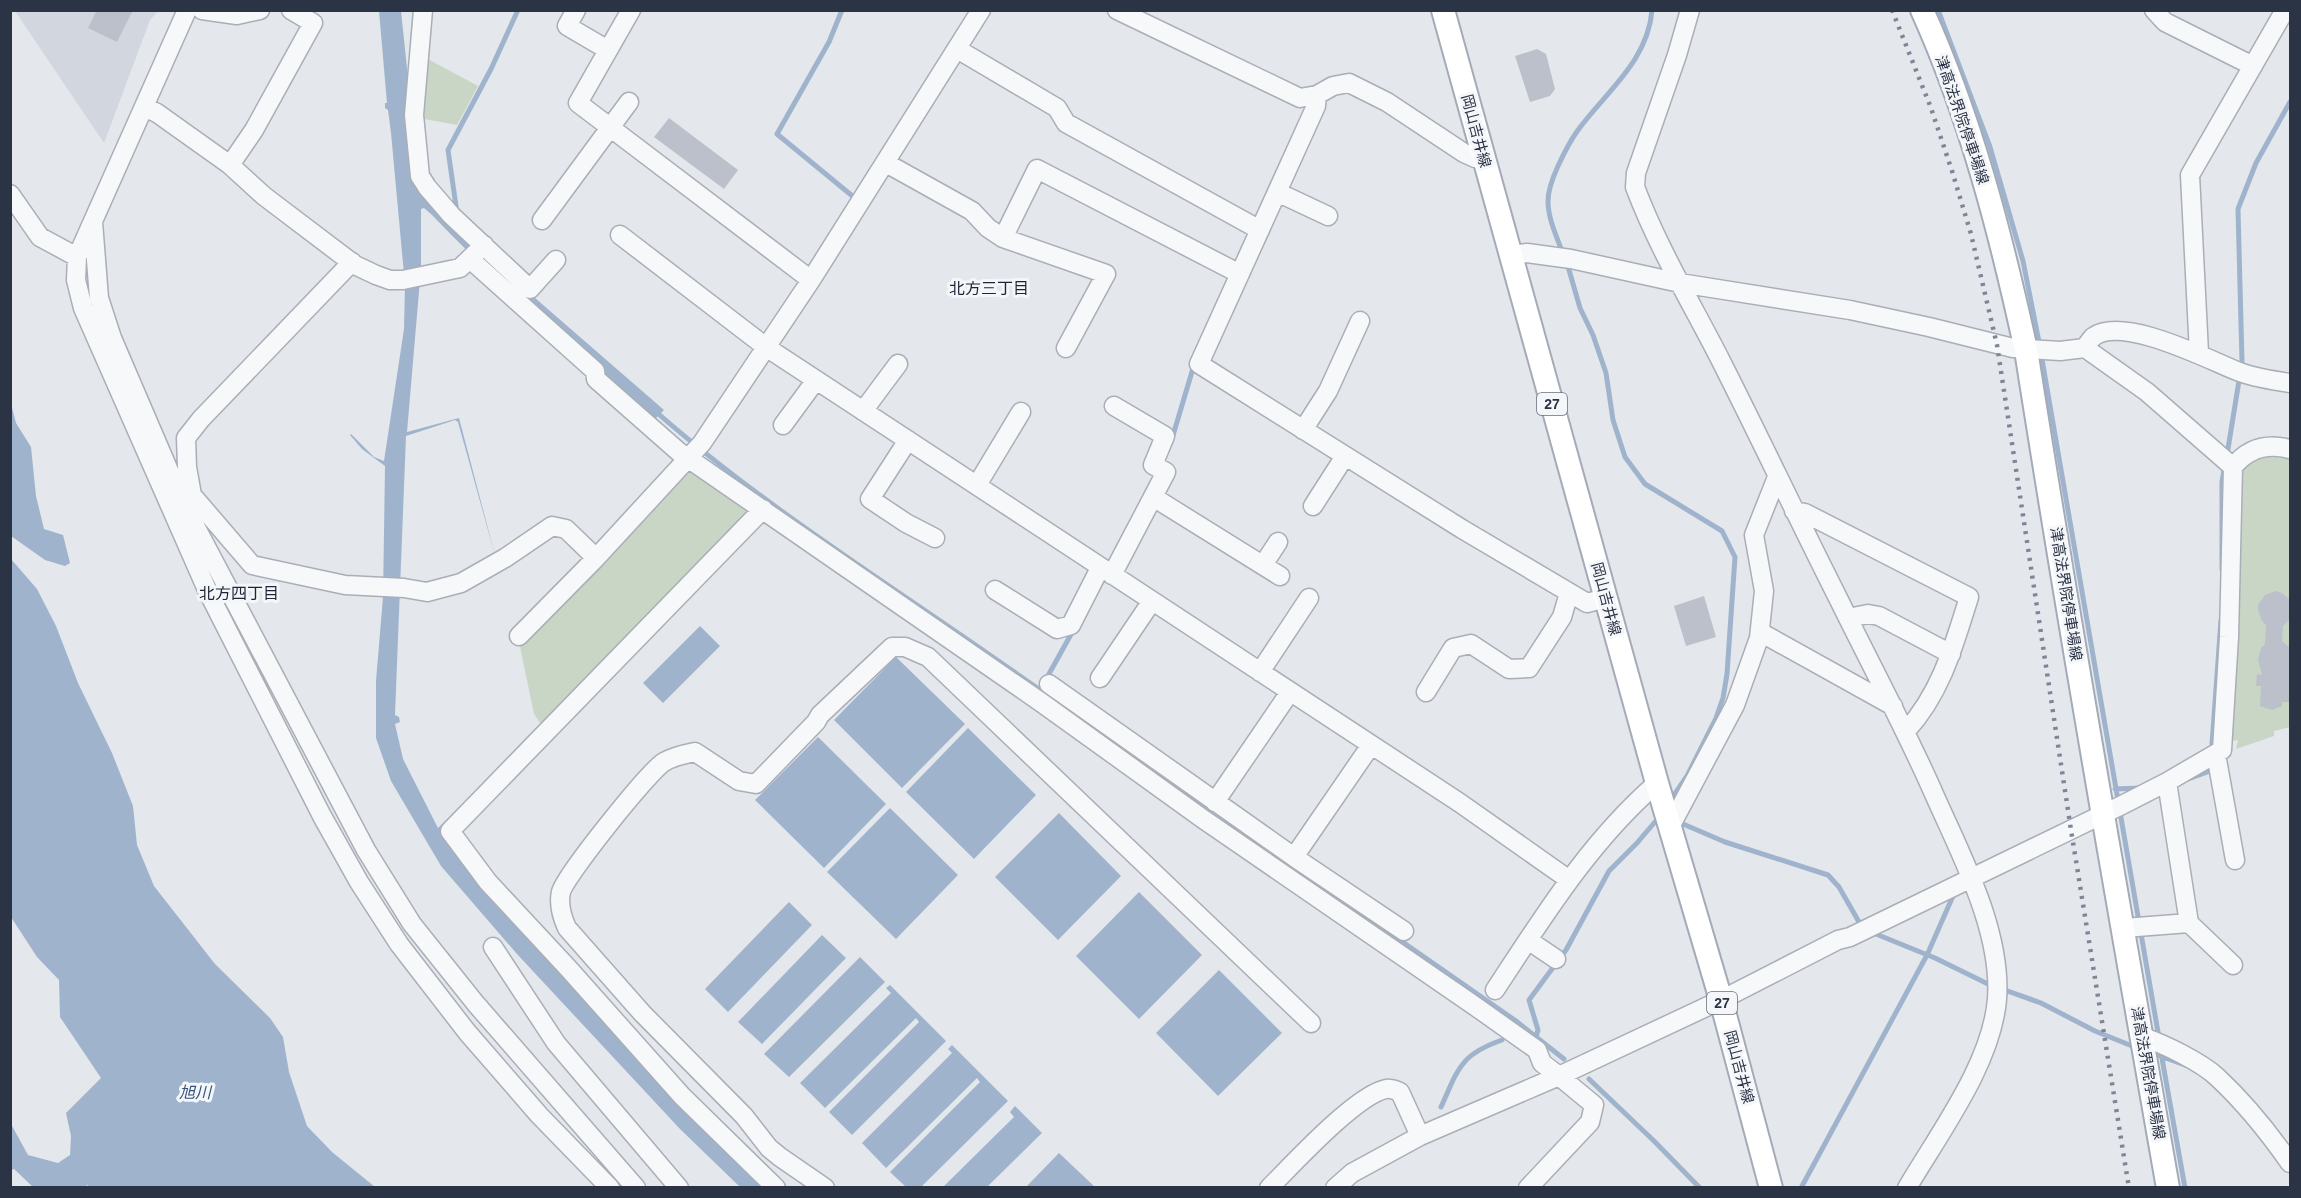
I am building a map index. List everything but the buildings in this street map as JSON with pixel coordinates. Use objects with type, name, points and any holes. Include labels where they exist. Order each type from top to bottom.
[{"type":"main road","name":"岡山吉井線","points":[[1443,10],[1659,790],[1672,822],[1772,1188]]},
{"type":"main road","name":"津高法界院停車場線","points":[[1922,10],[1955,92],[1973,145],[2011,280],[2036,350],[2134,927],[2168,1188]]},
{"type":"street","points":[[187,10],[77,257],[76,280],[83,308],[208,592],[322,816],[359,882],[399,944],[467,1032],[539,1115],[610,1188]]},
{"type":"street","points":[[202,10],[237,15],[260,10]]},
{"type":"street","points":[[230,165],[254,130],[313,23],[291,10]]},
{"type":"street","points":[[423,10],[414,115],[420,176],[432,194],[452,216],[477,253],[595,371],[596,379],[679,452],[696,452],[763,510],[1081,719],[1215,802],[1404,931]]},
{"type":"street","points":[[576,10],[567,26],[608,50]]},
{"type":"street","points":[[630,10],[578,103],[807,277]]},
{"type":"street","points":[[519,636],[696,452],[762,344],[886,163],[981,10]]},
{"type":"street","points":[[1117,10],[1300,98],[1317,95],[1333,86],[1349,82],[1396,107],[1464,153],[1484,159]]},
{"type":"street","points":[[1690,10],[1677,55],[1636,173],[1635,187],[1680,283],[1721,360],[1794,511],[1906,731],[1982,908],[1997,965],[1997,987],[1989,1039],[1974,1075],[1907,1188]]},
{"type":"street","points":[[2154,10],[2165,22],[2253,66]]},
{"type":"street","points":[[2199,353],[2190,175],[2285,10]]},
{"type":"street","points":[[957,49],[1057,108],[1066,123],[1256,228]]},
{"type":"street","points":[[1317,95],[1316,106],[1277,192],[1256,228],[1236,272],[1199,364],[1587,603],[1606,598]]},
{"type":"street","points":[[542,220],[629,102]]},
{"type":"street","points":[[144,107],[157,113],[230,165],[264,196],[352,262],[390,280],[423,277],[460,268],[477,253],[490,254],[530,288],[556,260]]},
{"type":"street","points":[[886,163],[972,211],[988,228],[1003,238],[1106,274],[1066,348]]},
{"type":"street","points":[[1003,238],[1037,169],[1236,272]]},
{"type":"street","points":[[1277,192],[1329,216]]},
{"type":"street","points":[[10,194],[40,237],[77,257]]},
{"type":"street","points":[[93,220],[99,298],[112,338],[187,498],[366,850],[412,924],[476,1004],[636,1188]]},
{"type":"street","points":[[620,235],[762,344],[1460,803],[1568,879]]},
{"type":"street","points":[[1335,1188],[1352,1173],[1419,1136],[1559,1077],[1721,1000],[1838,940],[1866,929],[2113,809],[2167,782],[2222,750],[2229,637],[2228,463],[2147,392],[2085,348],[2036,350],[1997,345],[1850,310],[1680,283],[1565,259],[1527,253],[1511,255]]},
{"type":"street","points":[[352,262],[201,418],[186,438],[187,498],[252,565],[345,585],[405,588],[427,592],[461,583],[506,558],[552,526],[566,529],[596,558]]},
{"type":"street","points":[[1303,430],[1328,391],[1360,321]]},
{"type":"street","points":[[2085,348],[2093,338],[2105,332],[2115,331],[2151,336],[2199,353],[2241,373],[2290,383]]},
{"type":"street","points":[[863,411],[898,364]]},
{"type":"street","points":[[783,425],[816,380]]},
{"type":"street","points":[[994,590],[1057,629],[1071,625],[1106,572],[1166,472],[1153,465],[1165,436],[1114,406]]},
{"type":"street","points":[[976,485],[1021,412]]},
{"type":"street","points":[[908,440],[870,499],[906,523],[935,538]]},
{"type":"street","points":[[2228,463],[2258,449],[2276,446],[2290,449]]},
{"type":"street","points":[[1313,506],[1345,456]]},
{"type":"street","points":[[1672,822],[1735,705],[1760,632],[1764,591],[1754,535],[1778,477]]},
{"type":"street","points":[[1153,497],[1280,576]]},
{"type":"street","points":[[763,510],[450,831],[488,882],[576,976],[682,1096],[776,1188]]},
{"type":"street","points":[[1794,511],[1805,513],[1969,597],[1951,654],[1935,690],[1919,716],[1906,731]]},
{"type":"street","points":[[1263,565],[1278,542]]},
{"type":"street","points":[[1426,692],[1453,648],[1471,644],[1509,669],[1529,668],[1562,617],[1569,592]]},
{"type":"street","points":[[1260,672],[1309,598]]},
{"type":"street","points":[[1100,678],[1152,601]]},
{"type":"street","points":[[1848,618],[1868,614],[1879,616],[1951,654]]},
{"type":"street","points":[[1760,632],[1893,706]]},
{"type":"street","points":[[825,1188],[770,1148],[744,1116],[642,1012],[567,928],[561,914],[561,891],[608,826],[663,762],[695,752],[739,781],[756,784],[816,722],[820,715],[892,647],[905,648],[928,657],[1311,1023]]},
{"type":"street","points":[[1049,684],[1081,719],[1203,819],[1537,1050],[1542,1064],[1594,1105],[1590,1122],[1528,1188]]},
{"type":"street","points":[[1215,802],[1290,692]]},
{"type":"street","points":[[1294,857],[1371,745]]},
{"type":"street","points":[[2216,754],[2235,860]]},
{"type":"street","points":[[2167,782],[2189,923],[2233,965]]},
{"type":"street","points":[[1495,990],[1568,879],[1638,800],[1659,790]]},
{"type":"street","points":[[2134,927],[2189,923]]},
{"type":"street","points":[[1528,940],[1556,959]]},
{"type":"street","points":[[493,947],[556,1043],[679,1188]]},
{"type":"street","points":[[2150,1045],[2215,1075],[2243,1105],[2290,1163]]},
{"type":"street","points":[[1269,1188],[1316,1140],[1340,1120],[1374,1094],[1389,1088],[1400,1092],[1419,1136]]},
{"type":"shaded area","points":[[15,11],[158,11],[150,20],[104,143]]},
{"type":"green space","points":[[426,58],[478,86],[457,125],[419,118]]},
{"type":"green space","points":[[2251,442],[2290,442],[2290,727],[2274,731],[2274,736],[2236,749],[2238,740],[2232,741],[2239,471],[2231,453]]},
{"type":"green space","points":[[690,470],[752,512],[543,727],[534,714],[519,642]]},
{"type":"water","points":[[379,11],[401,11],[418,173],[490,259],[664,410],[655,419],[540,320],[431,214],[424,208],[421,209],[421,268],[407,432],[459,418],[496,559],[458,422],[455,420],[406,436],[395,715],[399,717],[400,722],[395,724],[403,759],[438,828],[481,786],[444,832],[768,1187],[740,1187],[680,1129],[517,954],[441,866],[391,781],[376,738],[376,681],[383,597],[385,466],[362,449],[350,435],[374,457],[384,461],[404,329],[405,285],[391,133],[388,110],[385,108],[385,103],[387,103]]},
{"type":"water","points":[[11,404],[16,423],[31,447],[36,496],[44,529],[63,535],[70,563],[65,566],[45,560],[11,536]]},
{"type":"water","name":"旭川","points":[[11,559],[37,589],[56,626],[78,683],[112,753],[133,806],[137,845],[154,886],[215,964],[270,1018],[283,1037],[289,1072],[307,1126],[332,1152],[375,1187],[91,1188],[87,1185],[84,1188],[34,1188],[14,1169],[11,1170],[11,1124],[28,1155],[58,1163],[70,1155],[71,1136],[66,1113],[101,1078],[60,1017],[59,980],[37,957],[11,917]]},
{"type":"water","points":[[700,626],[720,646],[663,703],[643,683]]},
{"type":"water","points":[[896,657],[965,724],[902,788],[834,720]]},
{"type":"water","points":[[968,728],[1036,795],[974,859],[906,792]]},
{"type":"water","points":[[818,737],[886,804],[824,868],[755,800]]},
{"type":"water","points":[[890,808],[958,875],[896,939],[827,872]]},
{"type":"water","points":[[1059,813],[1121,876],[1058,940],[995,877]]},
{"type":"water","points":[[1139,892],[1202,955],[1139,1019],[1076,956]]},
{"type":"water","points":[[789,902],[812,925],[728,1012],[705,989]]},
{"type":"water","points":[[822,935],[846,958],[762,1044],[738,1022]]},
{"type":"water","points":[[860,957],[885,982],[789,1077],[764,1054]]},
{"type":"water","points":[[1219,970],[1282,1033],[1218,1096],[1156,1033]]},
{"type":"water","points":[[890,985],[946,1041],[852,1135],[829,1112],[919,1022],[916,1018],[825,1108],[800,1083],[891,993],[886,988]]},
{"type":"water","points":[[952,1045],[1008,1101],[921,1187],[906,1187],[890,1172],[980,1082],[977,1078],[886,1168],[862,1143],[952,1053],[948,1049]]},
{"type":"water","points":[[1015,1106],[1042,1133],[987,1187],[943,1187],[1014,1117],[1010,1112]]},
{"type":"water","points":[[1059,1153],[1095,1187],[1026,1187]]},
{"type":"waterway","points":[[457,213],[448,150],[491,69],[518,10]]},
{"type":"waterway","points":[[842,10],[829,42],[777,134],[856,199],[855,201]]},
{"type":"waterway","points":[[1563,254],[1548,208],[1553,179],[1575,134],[1624,75],[1643,45],[1652,10]]},
{"type":"waterway","points":[[1938,10],[1990,147],[2023,261],[2159,1038]]},
{"type":"waterway","points":[[2227,455],[2242,362],[2238,209],[2256,163],[2290,102]]},
{"type":"waterway","points":[[1567,263],[1580,308],[1593,335],[1606,373],[1613,420],[1625,457],[1645,484],[1722,531],[1735,557],[1727,674],[1723,698],[1716,718],[1687,776],[1670,801]]},
{"type":"waterway","points":[[1171,442],[1194,365]]},
{"type":"waterway","points":[[654,410],[774,506],[1516,1021],[1564,1059]]},
{"type":"waterway","points":[[2222,569],[2222,482],[2225,464]]},
{"type":"waterway","points":[[2212,744],[2221,620]]},
{"type":"waterway","points":[[1045,681],[1074,629]]},
{"type":"waterway","points":[[2188,779],[2213,770],[2213,767]]},
{"type":"waterway","points":[[2115,789],[2141,788]]},
{"type":"waterway","points":[[1536,1037],[1538,1030],[1529,1000],[1566,950],[1609,871],[1660,816]]},
{"type":"waterway","points":[[1676,821],[1725,842],[1828,875],[1839,887],[1859,922],[1864,926]]},
{"type":"waterway","points":[[1801,1188],[1927,955],[1953,896]]},
{"type":"waterway","points":[[1871,932],[1935,958],[1988,984],[2041,1003],[2095,1031],[2137,1048]]},
{"type":"waterway","points":[[1441,1107],[1456,1073],[1468,1058],[1502,1040]]},
{"type":"waterway","points":[[2160,1047],[2185,1188]]},
{"type":"waterway","points":[[2160,1056],[2185,1065]]},
{"type":"waterway","points":[[1589,1079],[1700,1188]]},
{"type":"railway","points":[[1892,10],[1931,108],[1952,171],[1971,234],[1997,345],[2071,830],[2129,1188]]},
{"type":"district","name":"北方三丁目","points":[[989,288]]},
{"type":"district","name":"北方四丁目","points":[[239,593]]}]
